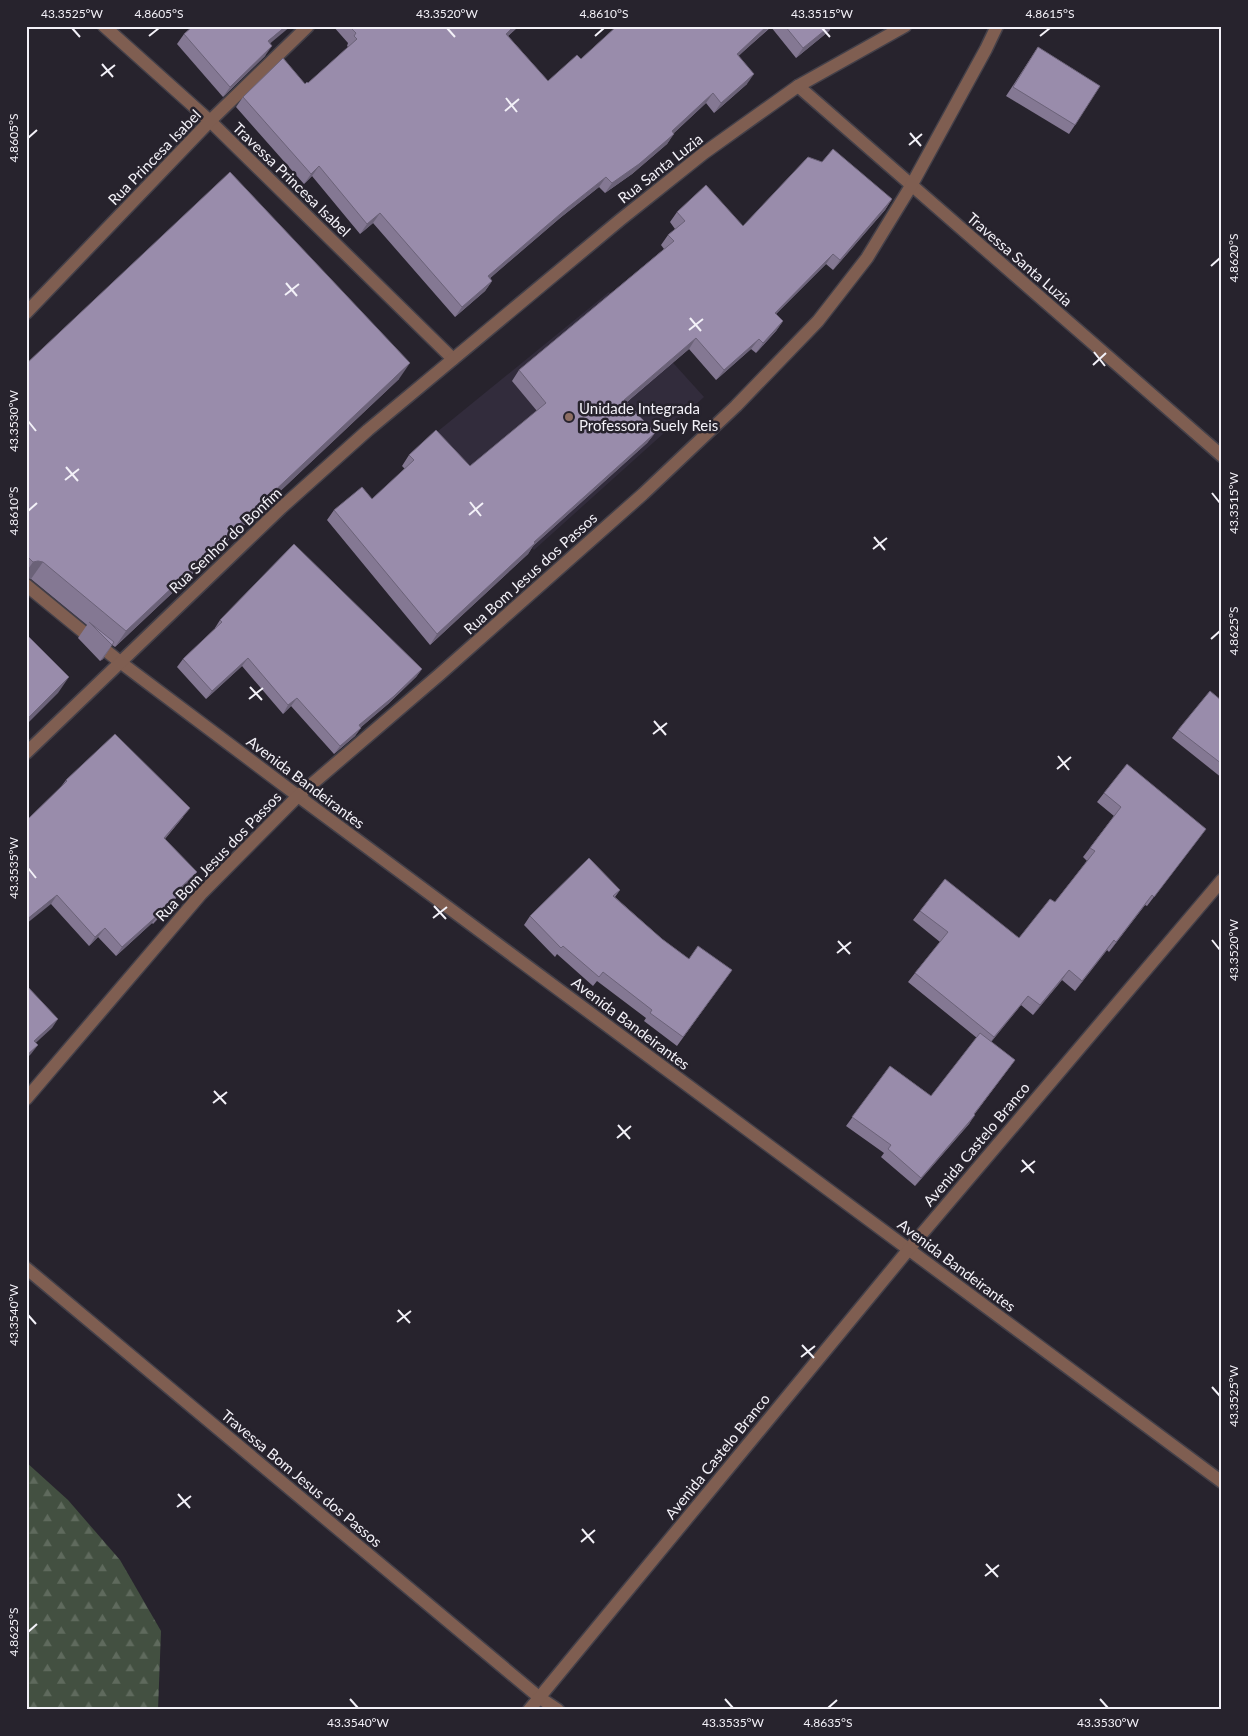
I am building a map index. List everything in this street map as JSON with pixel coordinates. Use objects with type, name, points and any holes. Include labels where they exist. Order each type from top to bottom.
[{"type":"street","name":"Travessa Princesa Isabel","points":[[104,26],[210,121],[453,359]]},
{"type":"street","name":"Rua Princesa Isabel","points":[[26,313],[210,121],[308,26]]},
{"type":"street","name":"Rua Santa Luzia","points":[[453,359],[704,153],[798,86],[905,26]]},
{"type":"street","name":"Rua Bom Jesus dos Passos","points":[[26,1099],[201,894],[298,796],[439,675],[621,513],[736,406],[818,321],[867,258],[911,186],[986,49],[996,26]]},
{"type":"street","name":"Travessa Santa Luzia","points":[[798,86],[1222,456]]},
{"type":"street","name":"Rua Senhor do Bonfim","points":[[26,753],[280,508],[368,430],[453,359]]},
{"type":"street","name":"Avenida Bandeirantes","points":[[26,585],[120,662],[298,796],[1222,1482]]},
{"type":"street","name":"Avenida Castelo Branco","points":[[529,1710],[909,1249],[1222,880]]},
{"type":"street","name":"Travessa Bom Jesus dos Passos","points":[[26,1268],[540,1698],[558,1710]]},
{"type":"shaded area","name":"Unidade Integrada Professora Suely Reis","points":[[609,292],[704,397],[534,550],[432,436]]},
{"type":"green space","points":[[26,1462],[68,1500],[120,1560],[161,1631],[158,1710],[26,1710]]},
{"type":"building","points":[[193,26],[286,26],[268,41],[272,46],[230,87],[184,34]]},
{"type":"building","points":[[349,26],[514,26],[506,34],[548,81],[577,55],[581,59],[617,26],[767,26],[737,54],[754,74],[721,103],[713,93],[672,131],[674,134],[639,164],[612,183],[606,177],[567,208],[488,276],[492,281],[462,307],[380,213],[367,224],[319,166],[311,174],[243,97],[283,58],[305,84],[308,83],[357,39],[354,36],[356,33]]},
{"type":"building","points":[[785,26],[830,26],[803,48]]},
{"type":"building","points":[[1038,47],[1100,86],[1075,125],[1013,87]]},
{"type":"building","points":[[833,149],[892,199],[840,260],[833,254],[775,313],[783,321],[763,343],[759,339],[724,370],[696,338],[624,400],[655,433],[534,542],[437,634],[334,510],[362,487],[372,499],[414,460],[409,455],[436,430],[470,466],[546,403],[519,370],[674,241],[668,235],[685,221],[677,212],[706,185],[743,226],[808,157],[822,162]]},
{"type":"building","points":[[230,172],[410,363],[126,631],[43,562],[33,562],[26,555],[26,364]]},
{"type":"building","points":[[294,544],[422,669],[394,696],[359,725],[361,728],[340,746],[297,698],[288,705],[248,658],[212,691],[183,659],[222,622],[220,620]]},
{"type":"building","points":[[89,622],[114,642],[112,645]]},
{"type":"building","points":[[26,634],[69,677],[26,720]]},
{"type":"building","points":[[1210,691],[1222,701],[1222,764],[1178,730]]},
{"type":"building","points":[[115,734],[190,808],[164,838],[197,872],[178,890],[180,893],[160,915],[122,947],[105,928],[95,937],[57,895],[26,920],[26,821]]},
{"type":"building","points":[[1127,764],[1206,829],[1154,897],[1152,895],[1116,942],[1114,940],[1082,981],[1069,970],[1040,1005],[1028,996],[994,1037],[915,973],[948,932],[920,911],[945,879],[1019,938],[1050,899],[1055,902],[1095,851],[1090,848],[1121,807],[1104,793]]},
{"type":"building","points":[[589,858],[620,890],[613,896],[662,939],[689,959],[698,946],[732,970],[683,1037],[650,1013],[652,1010],[603,972],[599,977],[563,946],[561,948],[530,916]]},
{"type":"building","points":[[26,985],[58,1019],[34,1041],[38,1045],[26,1056]]},
{"type":"building","points":[[980,1033],[1015,1060],[975,1115],[921,1178],[888,1149],[891,1145],[852,1117],[890,1066],[931,1096]]},
{"type":"place","name":"Unidade Integrada Professora Suely Reis","points":[[569,417]]}]
